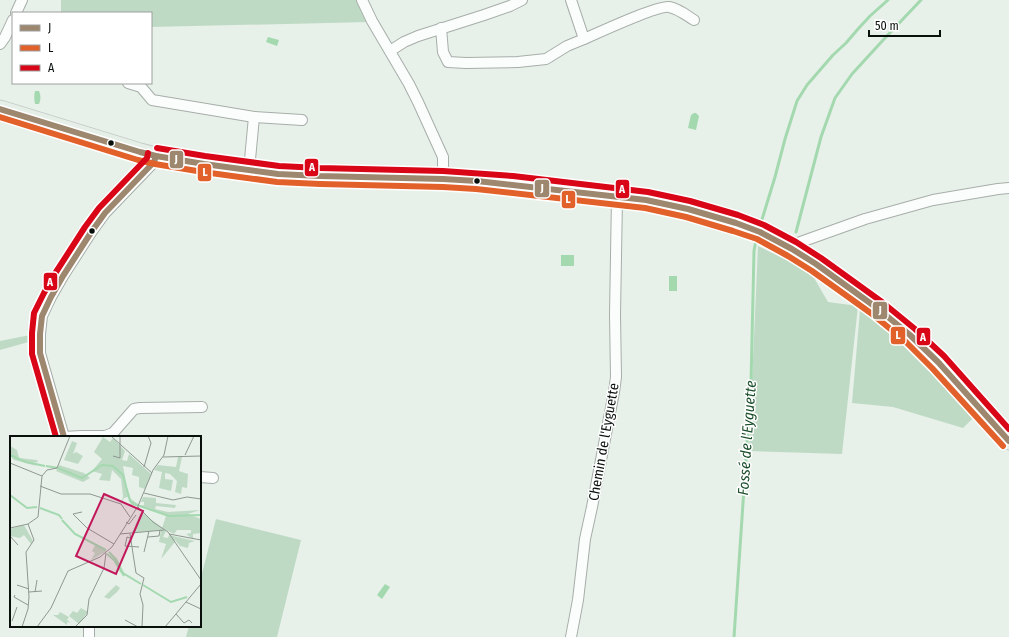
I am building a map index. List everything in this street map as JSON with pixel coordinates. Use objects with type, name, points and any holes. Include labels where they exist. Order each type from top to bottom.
[{"type":"main road","points":[[0,109],[156,156],[204,164],[278,174],[477,180],[646,200],[701,212],[736,223],[760,232],[816,264],[910,335],[938,362],[1009,441]]},
{"type":"street","points":[[16,12],[22,0]]},
{"type":"street","points":[[362,0],[372,21],[409,84],[441,152],[443,157],[443,179]]},
{"type":"street","points":[[390,51],[404,42],[418,36],[503,8],[522,0]]},
{"type":"street","points":[[571,0],[584,38]]},
{"type":"street","points":[[441,28],[443,52],[448,62],[518,62],[546,59],[567,46],[584,38],[648,12],[668,6],[679,10],[694,20]]},
{"type":"street","points":[[0,44],[12,22]]},
{"type":"street","points":[[131,84],[141,87],[152,100],[254,117],[302,120]]},
{"type":"street","points":[[249,170],[254,117]]},
{"type":"street","points":[[64,436],[40,353],[42,316],[57,287],[92,231],[105,213],[154,162],[156,156]]},
{"type":"street","points":[[792,249],[796,244],[865,219],[933,200],[998,188],[1009,188]]},
{"type":"street","name":"Chemin de l'Eyguette","points":[[571,637],[578,600],[585,539],[616,377],[615,315],[617,197]]},
{"type":"street","points":[[81,436],[109,435],[113,433],[134,410],[140,408],[202,407]]},
{"type":"street","points":[[201,477],[213,478]]},
{"type":"shaded area","points":[[61,0],[359,0],[370,22],[152,27],[152,12],[61,12]]},
{"type":"shaded area","points":[[268,37],[279,40],[277,46],[266,42]]},
{"type":"shaded area","points":[[35,91],[39,91],[40,93],[39,104],[35,104]]},
{"type":"shaded area","points":[[694,113],[699,116],[696,130],[688,128],[691,115]]},
{"type":"shaded area","points":[[758,246],[810,271],[828,302],[858,306],[842,454],[749,451]]},
{"type":"shaded area","points":[[561,255],[574,255],[574,266],[561,266]]},
{"type":"shaded area","points":[[669,276],[677,276],[677,291],[669,291]]},
{"type":"shaded area","points":[[860,310],[911,348],[974,417],[963,428],[893,407],[852,403]]},
{"type":"shaded area","points":[[30,335],[32,341],[0,350],[0,341]]},
{"type":"shaded area","points":[[216,519],[301,540],[277,637],[186,637],[189,627],[201,627],[201,577]]},
{"type":"shaded area","points":[[385,584],[390,587],[382,599],[377,595]]},
{"type":"waterway","name":"Fossé de l'Eyguette","points":[[760,226],[797,101],[807,85],[833,55],[870,16],[888,0]]},
{"type":"waterway","points":[[796,232],[821,137],[835,98],[852,74],[921,0]]},
{"type":"waterway","name":"Fossé de l'Eyguette","points":[[734,637],[751,384],[754,251],[756,240]]},
{"type":"transit line","name":"J","points":[[0,109],[140,152],[204,164],[278,174],[477,181],[646,200],[688,209],[736,223],[760,232],[792,249],[816,264],[877,308],[910,335],[938,362],[1009,441]]},
{"type":"transit line","name":"L","points":[[0,117],[138,160],[203,172],[277,182],[476,189],[645,208],[686,217],[733,231],[757,239],[788,256],[812,271],[872,314],[905,341],[932,368],[1003,446]]},
{"type":"transit line","name":"A","points":[[157,148],[279,166],[443,171],[513,176],[648,192],[690,201],[738,215],[764,225],[796,242],[882,302],[915,329],[944,356],[1009,429]]},
{"type":"transit line","name":"A","points":[[56,436],[32,354],[34,313],[56,272],[85,227],[99,208],[147,158],[148,153]]},
{"type":"transit line","name":"J","points":[[64,436],[40,353],[42,316],[63,276],[92,231],[105,213],[154,162],[156,156]]}]
